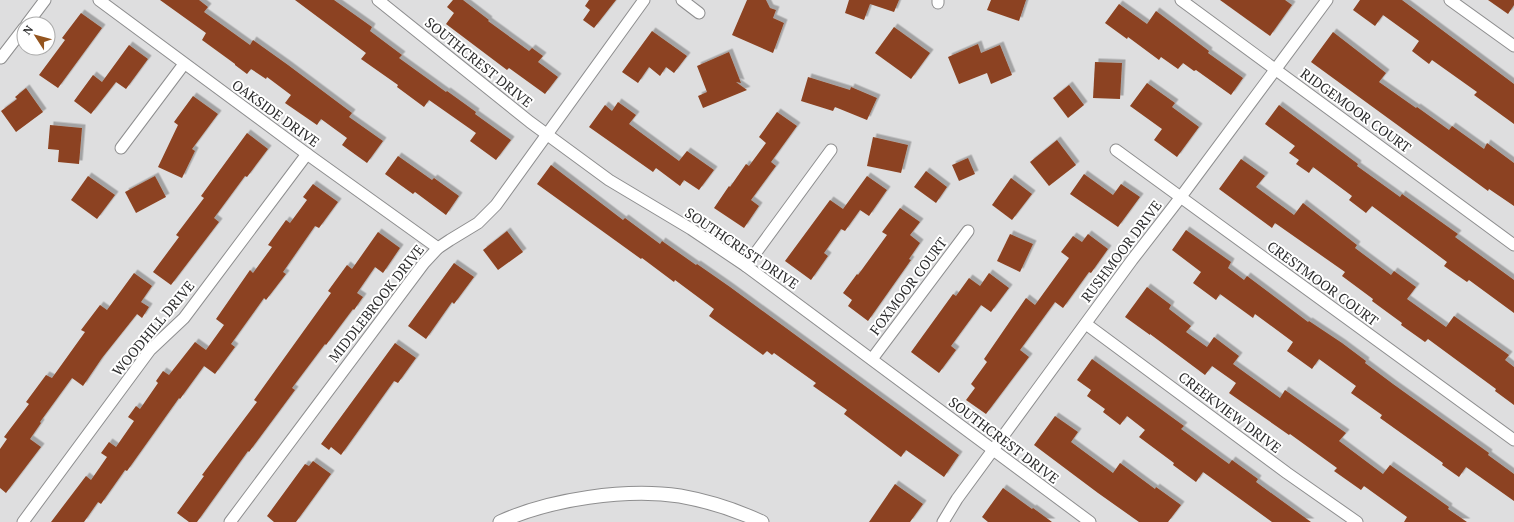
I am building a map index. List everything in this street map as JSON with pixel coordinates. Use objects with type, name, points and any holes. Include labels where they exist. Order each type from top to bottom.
[{"type":"street","points":[[33,16],[45,0]]},
{"type":"street","name":"OAKSIDE DRIVE","points":[[98,0],[307,154],[438,248]]},
{"type":"street","name":"SOUTHCREST DRIVE","points":[[378,0],[530,122],[609,180],[691,229],[746,266],[1090,522]]},
{"type":"street","name":"MIDDLEBROOK DRIVE","points":[[230,522],[424,262],[438,248],[478,224],[496,205],[644,0]]},
{"type":"street","points":[[682,0],[699,13]]},
{"type":"street","name":"RIDGEMOOR COURT","points":[[1181,0],[1514,245]]},
{"type":"street","name":"RUSHMOOR DRIVE","points":[[943,522],[958,499],[1132,260],[1327,0]]},
{"type":"street","points":[[1450,0],[1514,46]]},
{"type":"street","points":[[1,58],[16,38]]},
{"type":"street","points":[[121,148],[184,64]]},
{"type":"street","points":[[746,266],[831,150]]},
{"type":"street","name":"CRESTMOOR COURT","points":[[1116,150],[1514,440]]},
{"type":"street","name":"WOODHILL DRIVE","points":[[23,522],[150,350],[184,318],[307,154]]},
{"type":"street","name":"FOXMOOR COURT","points":[[872,359],[968,231]]},
{"type":"street","name":"CREEKVIEW DRIVE","points":[[1086,324],[1281,468],[1357,522]]},
{"type":"street","points":[[500,522],[532,509],[560,502],[603,496],[644,494],[680,496],[712,504],[762,522]]},
{"type":"building","points":[[160,0],[199,0],[208,7],[204,12],[250,45],[253,40],[288,65],[352,113],[349,117],[383,141],[367,163],[342,145],[347,138],[321,119],[317,125],[285,103],[291,95],[267,77],[266,79],[251,69],[247,74],[202,40],[206,33]]},
{"type":"building","points":[[295,0],[334,0],[372,27],[370,31],[402,55],[399,58],[476,112],[475,114],[511,140],[496,160],[470,141],[476,133],[429,100],[424,107],[397,87],[398,85],[361,59],[366,53]]},
{"type":"building","points":[[453,0],[463,0],[489,20],[488,21],[529,51],[532,48],[543,56],[538,62],[558,77],[545,94],[509,68],[507,70],[446,24],[454,13],[447,7]]},
{"type":"building","points":[[589,0],[616,0],[594,28],[583,20],[590,10],[585,6]]},
{"type":"building","points":[[747,0],[766,0],[770,8],[776,10],[773,18],[784,23],[773,53],[732,35]]},
{"type":"building","points":[[849,0],[899,0],[894,12],[870,4],[864,20],[845,13]]},
{"type":"building","points":[[991,0],[1026,0],[1019,21],[987,10]]},
{"type":"building","points":[[1220,0],[1285,0],[1292,5],[1270,36]]},
{"type":"building","points":[[1360,0],[1402,0],[1514,84],[1514,124],[1474,95],[1477,92],[1432,60],[1429,64],[1412,51],[1419,41],[1383,15],[1375,26],[1353,10]]},
{"type":"building","points":[[1488,0],[1514,0],[1514,5],[1508,14]]},
{"type":"building","points":[[1119,4],[1147,24],[1156,11],[1209,51],[1208,53],[1243,78],[1231,95],[1196,70],[1194,71],[1183,63],[1178,69],[1161,57],[1159,60],[1128,37],[1127,39],[1105,23]]},
{"type":"building","points":[[81,13],[102,28],[58,88],[39,75],[53,56],[56,56],[56,52],[65,40],[62,38]]},
{"type":"building","points":[[894,27],[930,53],[911,79],[875,53]]},
{"type":"building","points":[[652,31],[687,56],[674,73],[666,67],[660,76],[649,67],[638,83],[622,72]]},
{"type":"building","points":[[1333,32],[1386,73],[1379,82],[1449,130],[1452,126],[1484,149],[1487,143],[1514,163],[1514,206],[1489,189],[1488,191],[1311,62]]},
{"type":"building","points":[[978,44],[981,53],[1000,45],[1012,75],[991,84],[987,73],[959,84],[948,57]]},
{"type":"building","points":[[129,45],[148,59],[126,89],[116,82],[91,114],[74,101],[93,75],[102,82]]},
{"type":"building","points":[[729,52],[741,83],[736,82],[747,90],[703,108],[698,96],[707,92],[697,66]]},
{"type":"building","points":[[1095,62],[1122,63],[1120,99],[1093,98]]},
{"type":"building","points":[[808,77],[850,90],[851,87],[877,98],[867,120],[835,107],[833,111],[801,101]]},
{"type":"building","points":[[1147,83],[1175,103],[1172,107],[1199,127],[1177,157],[1154,140],[1162,129],[1130,106]]},
{"type":"building","points":[[1069,85],[1084,105],[1068,118],[1053,98]]},
{"type":"building","points":[[26,88],[43,112],[16,132],[1,111],[17,99],[15,97]]},
{"type":"building","points":[[193,96],[218,114],[192,149],[195,151],[182,178],[158,167],[178,125],[174,122]]},
{"type":"building","points":[[618,102],[636,115],[629,124],[679,161],[687,151],[714,170],[699,190],[684,180],[680,186],[656,168],[653,172],[589,127],[605,105],[612,111]]},
{"type":"building","points":[[1279,105],[1358,164],[1357,166],[1400,197],[1402,194],[1458,234],[1455,237],[1514,280],[1514,313],[1469,280],[1467,282],[1444,266],[1447,262],[1372,206],[1366,213],[1349,200],[1352,196],[1313,167],[1309,173],[1296,164],[1299,160],[1289,153],[1295,146],[1265,124]]},
{"type":"building","points":[[777,112],[797,126],[771,162],[776,166],[751,200],[759,206],[744,228],[714,208],[746,164],[749,166],[766,143],[759,137]]},
{"type":"building","points":[[50,125],[82,128],[79,164],[58,162],[59,150],[48,149]]},
{"type":"building","points":[[247,133],[268,149],[247,177],[245,176],[214,218],[219,222],[171,285],[153,272],[179,237],[176,235],[204,198],[201,196]]},
{"type":"building","points":[[873,137],[908,145],[901,173],[867,166]]},
{"type":"building","points":[[1057,140],[1076,165],[1049,186],[1030,162]]},
{"type":"building","points":[[398,156],[432,180],[434,178],[459,196],[446,215],[415,192],[413,194],[385,174]]},
{"type":"building","points":[[968,158],[975,174],[959,181],[952,165]]},
{"type":"building","points":[[1241,159],[1265,176],[1256,187],[1294,215],[1303,203],[1357,245],[1355,248],[1391,275],[1394,271],[1416,287],[1407,299],[1446,327],[1454,316],[1509,355],[1505,360],[1514,367],[1514,405],[1495,391],[1496,389],[1428,339],[1425,342],[1401,325],[1402,323],[1342,276],[1345,272],[1275,223],[1272,228],[1219,189]]},
{"type":"building","points":[[551,165],[623,220],[625,218],[660,244],[662,241],[730,287],[959,455],[944,477],[906,450],[901,457],[844,414],[847,410],[813,386],[816,383],[774,353],[772,355],[767,351],[763,355],[709,316],[714,309],[675,280],[674,282],[642,258],[641,259],[537,184]]},
{"type":"building","points":[[926,171],[947,187],[936,203],[914,187]]},
{"type":"building","points":[[1084,174],[1113,195],[1121,184],[1140,197],[1118,227],[1070,194]]},
{"type":"building","points":[[88,176],[115,195],[97,219],[71,200]]},
{"type":"building","points":[[155,176],[166,197],[136,213],[125,192]]},
{"type":"building","points":[[867,176],[887,190],[869,216],[860,210],[845,231],[841,229],[824,253],[828,256],[811,280],[785,261],[830,200],[843,209]]},
{"type":"building","points":[[1011,178],[1032,194],[1012,220],[992,205]]},
{"type":"building","points":[[313,184],[338,202],[319,228],[315,226],[283,272],[286,274],[266,300],[264,298],[231,344],[235,347],[215,374],[204,366],[180,399],[179,398],[127,471],[125,470],[101,504],[98,502],[84,522],[51,522],[86,476],[91,480],[107,457],[101,453],[109,442],[116,447],[134,421],[128,417],[136,406],[140,409],[158,383],[156,381],[163,371],[169,375],[195,342],[206,350],[224,325],[216,319],[250,270],[253,273],[272,247],[268,245],[286,220],[290,223],[307,200],[303,197]]},
{"type":"building","points":[[900,208],[920,222],[910,235],[920,243],[909,259],[911,260],[868,321],[848,306],[852,300],[843,293],[887,235],[882,232]]},
{"type":"building","points":[[1186,230],[1231,262],[1228,268],[1244,280],[1247,276],[1308,322],[1309,321],[1342,343],[1393,384],[1489,453],[1488,455],[1514,474],[1514,501],[1466,467],[1459,477],[1442,465],[1443,463],[1380,418],[1382,415],[1351,393],[1356,386],[1319,359],[1312,369],[1287,351],[1293,342],[1255,314],[1253,318],[1220,294],[1216,300],[1193,283],[1201,272],[1172,250]]},
{"type":"building","points":[[507,231],[523,252],[498,270],[483,250]]},
{"type":"building","points":[[378,232],[400,248],[383,273],[375,267],[357,293],[363,297],[354,310],[353,309],[326,345],[325,344],[292,388],[295,390],[249,452],[248,451],[197,522],[189,522],[177,513],[204,476],[202,475],[257,402],[254,400],[331,293],[328,291],[347,265],[352,269]]},
{"type":"building","points":[[1010,234],[1033,244],[1020,272],[997,261]]},
{"type":"building","points":[[1088,234],[1108,249],[1063,308],[1055,302],[1020,350],[1029,357],[986,414],[966,400],[975,388],[971,384],[987,362],[984,359],[1026,298],[1035,305],[1069,258],[1061,252],[1073,236],[1082,242]]},
{"type":"building","points":[[454,263],[474,277],[454,304],[452,302],[426,339],[408,326]]},
{"type":"building","points":[[134,273],[152,286],[141,302],[149,307],[142,318],[137,314],[102,358],[83,386],[72,378],[40,422],[41,423],[30,439],[41,447],[6,493],[0,488],[0,449],[7,439],[4,437],[29,404],[26,402],[46,375],[52,378],[85,332],[81,330],[100,305],[107,310]]},
{"type":"building","points":[[989,273],[1009,288],[991,312],[981,305],[951,346],[956,350],[939,373],[911,352],[953,294],[956,296],[969,278],[980,286]]},
{"type":"building","points":[[1147,287],[1171,305],[1169,309],[1191,326],[1186,332],[1207,347],[1214,337],[1239,356],[1233,364],[1280,398],[1285,390],[1346,433],[1339,441],[1383,474],[1390,465],[1449,507],[1448,509],[1467,522],[1404,522],[1407,517],[1364,486],[1361,490],[1334,471],[1337,468],[1229,393],[1236,383],[1212,366],[1205,375],[1125,317]]},
{"type":"building","points":[[395,343],[416,358],[398,383],[394,381],[341,455],[331,447],[329,450],[321,444]]},
{"type":"building","points":[[1092,359],[1184,426],[1181,429],[1229,464],[1232,460],[1258,479],[1256,482],[1311,522],[1272,522],[1203,472],[1196,482],[1173,465],[1174,463],[1139,437],[1145,430],[1127,416],[1120,425],[1103,412],[1105,409],[1087,396],[1091,390],[1077,380]]},
{"type":"building","points":[[1055,416],[1078,432],[1071,442],[1113,473],[1120,463],[1155,489],[1156,487],[1181,505],[1168,522],[1139,522],[1034,445]]},
{"type":"building","points":[[313,461],[331,474],[296,522],[274,522],[267,516],[305,464],[309,466]]},
{"type":"building","points":[[895,484],[923,504],[910,522],[869,522]]},
{"type":"building","points":[[1003,488],[1052,522],[988,522],[982,517]]}]
